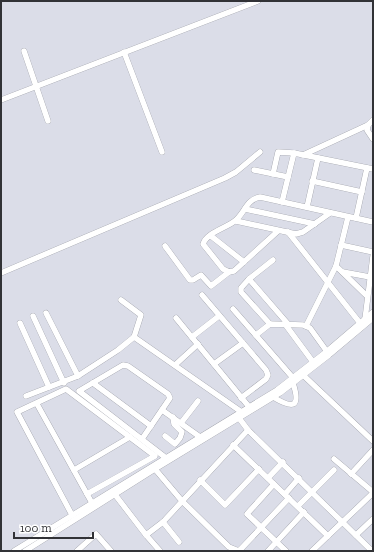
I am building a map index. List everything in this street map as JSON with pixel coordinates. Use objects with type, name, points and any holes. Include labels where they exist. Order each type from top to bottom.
[{"type":"street","points":[[1,100],[258,1]]},
{"type":"street","points":[[24,51],[48,121]]},
{"type":"street","points":[[124,52],[162,152]]},
{"type":"street","points":[[302,155],[368,125],[373,120]]},
{"type":"street","points":[[368,125],[367,130],[373,139]]},
{"type":"street","points":[[1,273],[225,178],[236,172],[260,152]]},
{"type":"street","points":[[273,174],[278,152],[294,153],[370,168],[362,192],[356,218]]},
{"type":"street","points":[[282,202],[294,153]]},
{"type":"street","points":[[307,207],[318,158]]},
{"type":"street","points":[[254,170],[288,177]]},
{"type":"street","points":[[312,181],[362,192]]},
{"type":"street","points":[[229,272],[223,269],[205,248],[203,244],[204,241],[236,221],[244,209],[256,197],[373,222]]},
{"type":"street","points":[[244,209],[315,224]]},
{"type":"street","points":[[236,221],[288,232],[300,233],[330,213]]},
{"type":"street","points":[[306,326],[336,266],[348,216]]},
{"type":"street","points":[[165,246],[190,280],[193,280],[201,275],[211,286],[229,272],[234,271],[278,230]]},
{"type":"street","points":[[288,232],[328,282],[362,321]]},
{"type":"street","points":[[211,236],[244,262]]},
{"type":"street","points":[[341,245],[373,252]]},
{"type":"street","points":[[362,321],[373,256]]},
{"type":"street","points":[[270,324],[242,292],[242,285],[273,260]]},
{"type":"street","points":[[336,266],[367,296]]},
{"type":"street","points":[[342,271],[370,277]]},
{"type":"street","points":[[249,279],[286,324],[313,362]]},
{"type":"street","points":[[202,295],[266,370],[268,375],[266,379],[241,398]]},
{"type":"street","points":[[26,396],[64,383],[78,376],[118,350],[134,337],[141,315],[121,300]]},
{"type":"street","points":[[233,309],[294,381],[297,397],[295,403],[292,405],[286,405],[273,397]]},
{"type":"street","points":[[46,312],[78,376]]},
{"type":"street","points":[[250,409],[304,375],[373,312]]},
{"type":"street","points":[[33,316],[64,383]]},
{"type":"street","points":[[192,337],[219,316]]},
{"type":"street","points":[[176,318],[250,409]]},
{"type":"street","points":[[26,551],[113,492],[188,444],[273,397],[294,381],[313,362],[328,353],[373,318]]},
{"type":"street","points":[[20,323],[49,387]]},
{"type":"street","points":[[256,335],[270,324],[306,326],[310,328],[328,353]]},
{"type":"street","points":[[134,337],[243,413]]},
{"type":"street","points":[[214,364],[242,343]]},
{"type":"street","points":[[175,365],[198,344]]},
{"type":"street","points":[[142,439],[170,398],[170,395],[128,366],[121,366],[80,391],[166,458]]},
{"type":"street","points":[[304,375],[373,440]]},
{"type":"street","points":[[93,383],[151,426]]},
{"type":"street","points":[[72,515],[17,412],[37,404],[66,389],[156,456],[87,494]]},
{"type":"street","points":[[181,423],[198,401]]},
{"type":"street","points":[[37,404],[92,503]]},
{"type":"street","points":[[162,410],[200,437]]},
{"type":"street","points":[[14,551],[102,497],[155,469],[239,418],[243,413]]},
{"type":"street","points":[[165,436],[175,444],[180,438],[182,432],[174,424],[173,417]]},
{"type":"street","points":[[239,418],[248,430],[283,462],[356,535],[372,548]]},
{"type":"street","points":[[146,535],[163,522],[200,480],[248,430]]},
{"type":"street","points":[[74,470],[130,437]]},
{"type":"street","points":[[180,438],[188,444]]},
{"type":"street","points":[[233,445],[328,536]]},
{"type":"street","points":[[351,474],[373,450]]},
{"type":"street","points":[[312,551],[372,491],[334,459]]},
{"type":"street","points":[[268,478],[283,462]]},
{"type":"street","points":[[155,469],[182,501],[229,547],[239,551],[261,528],[287,496],[299,478]]},
{"type":"street","points":[[200,480],[225,505],[259,469]]},
{"type":"street","points":[[298,506],[311,491],[334,470]]},
{"type":"street","points":[[274,484],[247,514],[286,551]]},
{"type":"street","points":[[113,492],[160,551]]},
{"type":"street","points":[[268,551],[304,512]]},
{"type":"street","points":[[356,535],[373,519]]},
{"type":"street","points":[[163,522],[179,542]]},
{"type":"street","points":[[77,551],[96,534],[111,551]]}]
